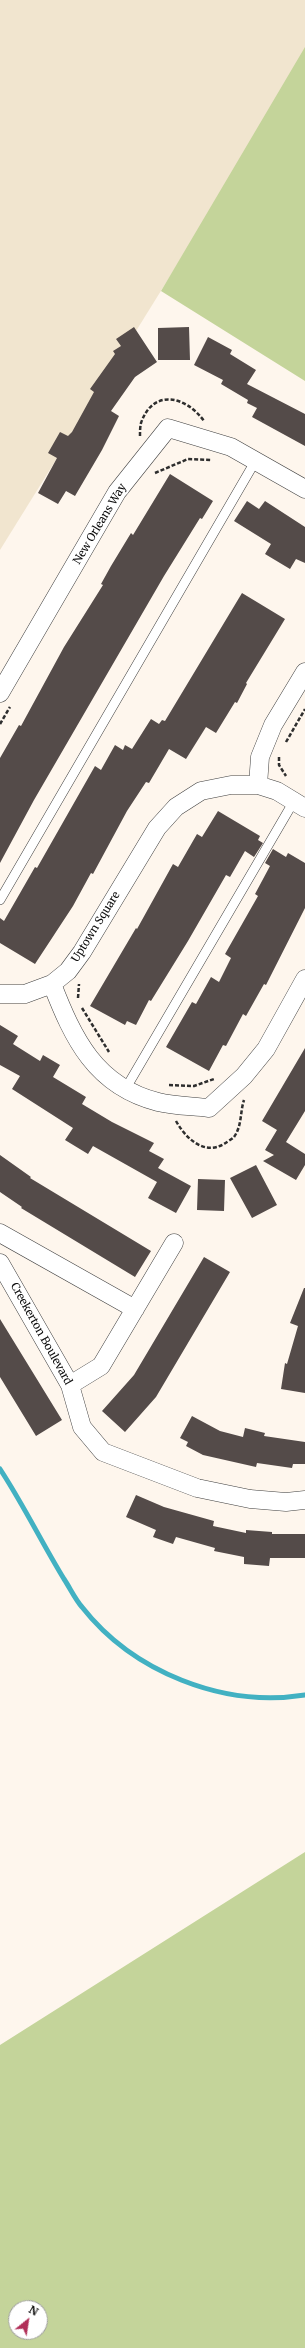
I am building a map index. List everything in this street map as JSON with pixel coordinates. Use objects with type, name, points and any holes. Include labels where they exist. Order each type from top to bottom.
[{"type":"street","name":"New Orleans Way","points":[[6,699],[117,492],[168,428],[231,447],[305,489]]},
{"type":"street","points":[[258,785],[260,757],[273,725],[305,672]]},
{"type":"street","name":"Uptown Square","points":[[52,984],[68,971],[82,952],[157,828],[176,807],[201,791],[231,785],[258,785],[277,791],[299,804]]},
{"type":"street","points":[[0,994],[25,994],[52,984],[69,1029],[92,1062],[113,1081],[158,1102],[209,1108],[244,1076],[266,1049],[305,979]]},
{"type":"street","points":[[0,1233],[135,1309]]},
{"type":"street","points":[[70,1385],[101,1366],[174,1243]]},
{"type":"street","name":"Creekerton Boulevard","points":[[0,1263],[70,1385],[82,1427],[103,1452],[197,1488],[250,1499],[286,1502],[305,1500]]},
{"type":"lane","points":[[0,900],[256,460]]},
{"type":"lane","points":[[126,1088],[299,804]]},
{"type":"path","points":[[149,478],[169,465],[188,459],[215,460]]},
{"type":"path","points":[[0,724],[6,699]]},
{"type":"path","points":[[283,747],[305,709]]},
{"type":"path","points":[[280,754],[279,765],[289,780]]},
{"type":"path","points":[[82,979],[76,995],[110,1053]]},
{"type":"path","points":[[165,1085],[194,1086],[219,1076]]},
{"type":"path","points":[[170,1116],[175,1120],[184,1135],[197,1145],[211,1148],[220,1146],[234,1137],[240,1122],[245,1096]]},
{"type":"shaded area","points":[[0,0],[305,0],[305,56],[277,104],[0,550]]},
{"type":"green space","points":[[305,47],[305,381],[161,291]]},
{"type":"green space","points":[[305,1852],[305,2348],[0,2348],[0,2045]]},
{"type":"building","points":[[134,327],[157,362],[135,377],[111,411],[119,416],[102,450],[75,496],[66,491],[58,504],[38,493],[57,458],[48,453],[60,432],[68,436],[72,432],[94,392],[90,389],[115,354],[113,351],[121,346],[116,339]]},
{"type":"building","points":[[189,327],[190,360],[158,360],[158,328]]},
{"type":"building","points":[[208,337],[232,350],[230,354],[256,370],[247,384],[305,414],[305,446],[252,417],[257,408],[247,403],[248,400],[221,384],[223,380],[194,365]]},
{"type":"building","points":[[170,474],[213,501],[202,519],[200,518],[164,576],[34,800],[0,863],[0,758],[19,725],[21,726],[64,647],[103,585],[101,584],[111,566],[131,533],[133,535]]},
{"type":"building","points":[[247,501],[259,509],[265,501],[305,527],[305,563],[296,559],[290,569],[265,554],[271,544],[234,521]]},
{"type":"building","points":[[242,593],[285,619],[246,683],[247,684],[237,703],[235,702],[216,733],[206,727],[186,759],[169,749],[149,783],[146,782],[127,811],[93,874],[91,873],[73,906],[35,964],[0,943],[0,918],[4,921],[35,867],[37,868],[95,766],[101,770],[115,745],[123,750],[125,745],[132,749],[151,719],[159,724],[162,720],[165,721]]},
{"type":"building","points":[[218,811],[260,836],[258,840],[263,843],[254,857],[245,851],[230,877],[226,875],[188,941],[151,1001],[149,1000],[136,1025],[127,1021],[125,1025],[90,1006],[136,928],[137,929],[173,864],[178,867],[197,834],[202,837]]},
{"type":"building","points":[[273,849],[286,857],[288,853],[305,863],[305,908],[266,985],[264,984],[246,1016],[243,1014],[226,1046],[223,1045],[209,1071],[166,1047],[192,1002],[196,1004],[211,977],[219,982],[231,958],[225,954],[258,896],[255,894],[270,866],[265,863]]},
{"type":"building","points":[[0,1025],[18,1036],[13,1044],[40,1061],[43,1055],[60,1065],[53,1077],[86,1097],[82,1104],[112,1122],[154,1143],[149,1151],[164,1159],[158,1168],[191,1186],[176,1213],[148,1198],[157,1182],[93,1146],[88,1154],[65,1140],[73,1128],[12,1089],[20,1076],[0,1065]]},
{"type":"building","points":[[305,1048],[305,1111],[286,1142],[305,1154],[305,1165],[296,1180],[263,1161],[274,1155],[265,1150],[277,1130],[262,1121]]},
{"type":"building","points":[[0,1155],[31,1177],[30,1178],[151,1251],[135,1277],[21,1208],[22,1207],[0,1192]]},
{"type":"building","points":[[256,1165],[277,1205],[252,1218],[230,1178]]},
{"type":"building","points":[[198,1179],[225,1180],[224,1211],[197,1210]]},
{"type":"building","points":[[204,1257],[230,1272],[156,1397],[125,1432],[102,1411],[134,1375]]},
{"type":"building","points":[[304,1288],[305,1393],[281,1389],[285,1363],[287,1364],[298,1326],[290,1323]]},
{"type":"building","points":[[0,1319],[62,1420],[36,1436],[0,1377]]},
{"type":"building","points":[[192,1416],[220,1431],[243,1437],[245,1428],[265,1433],[264,1436],[305,1442],[305,1464],[293,1464],[292,1468],[257,1463],[256,1467],[203,1455],[186,1446],[188,1442],[180,1438]]},
{"type":"building","points":[[136,1495],[164,1507],[214,1521],[213,1526],[246,1533],[246,1530],[272,1532],[272,1534],[305,1534],[305,1558],[270,1558],[269,1566],[244,1564],[244,1557],[214,1551],[215,1548],[176,1537],[173,1544],[153,1537],[156,1530],[126,1517]]},
{"type":"waterway","points":[[0,1469],[77,1601],[103,1630],[127,1650],[153,1667],[182,1680],[212,1690],[243,1696],[274,1698],[305,1695]]}]
